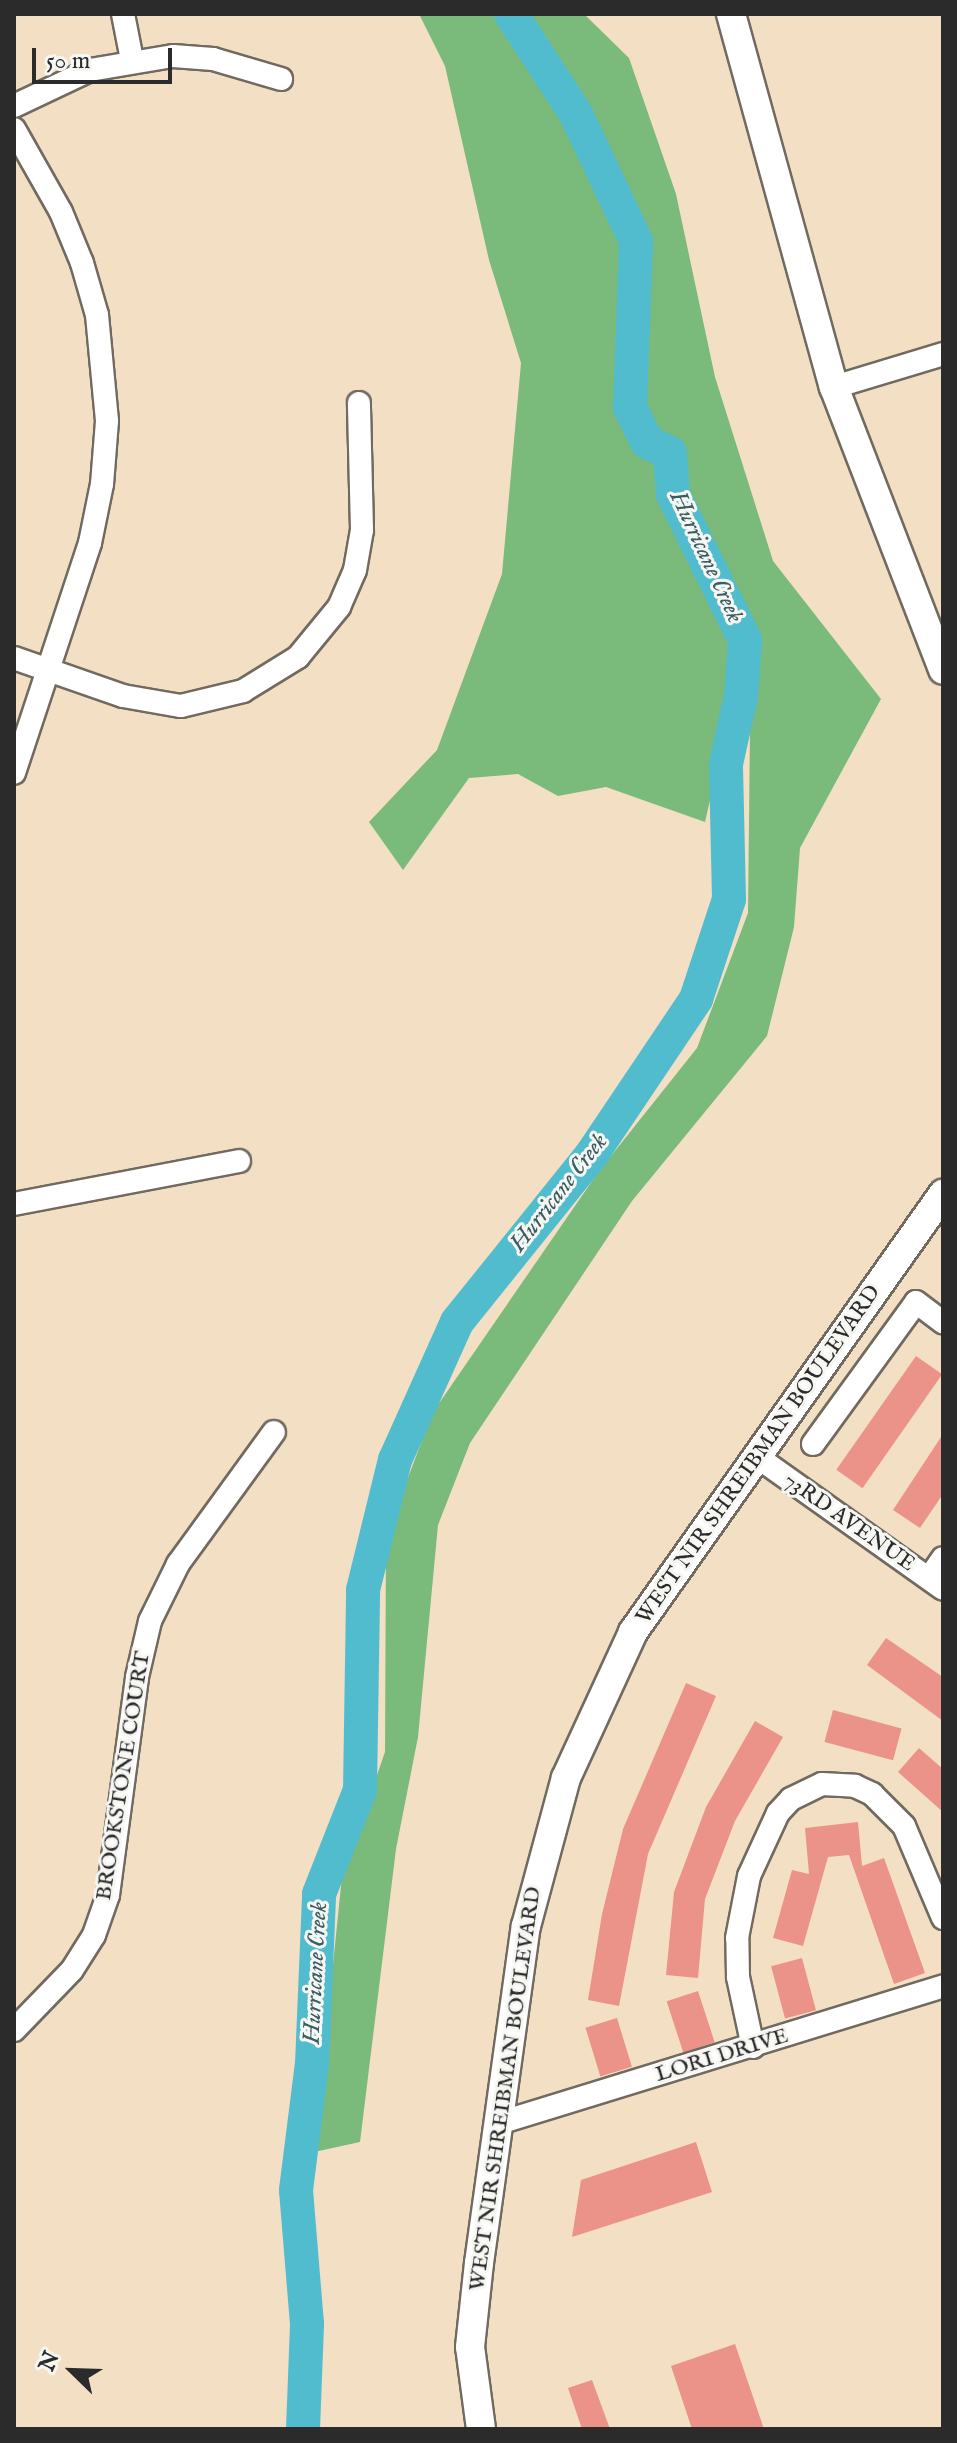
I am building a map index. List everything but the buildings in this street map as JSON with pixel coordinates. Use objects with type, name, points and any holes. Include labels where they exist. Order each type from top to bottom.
[{"type":"main road","points":[[731,14],[834,387],[943,670]]},
{"type":"main road","name":"WEST NIR SHREIBMAN BOULEVARD","points":[[481,2429],[470,2347],[499,2123],[526,1926],[566,1778],[633,1632],[943,1194]]},
{"type":"street","points":[[123,14],[132,60]]},
{"type":"street","points":[[14,106],[90,70],[132,60],[213,59],[281,79]]},
{"type":"street","points":[[14,129],[61,212],[82,263],[105,370],[102,484],[51,670],[14,773]]},
{"type":"street","points":[[834,387],[943,354]]},
{"type":"street","points":[[14,658],[123,696],[181,706],[243,691],[298,657],[339,607],[355,570],[363,516],[359,403]]},
{"type":"street","points":[[14,1204],[239,1161]]},
{"type":"street","points":[[813,1444],[916,1302],[943,1322]]},
{"type":"street","name":"BROOKSTONE COURT","points":[[14,2030],[72,1970],[94,1935],[108,1895],[137,1677],[150,1621],[178,1564],[274,1432]]},
{"type":"street","name":"73RD AVENUE","points":[[756,1456],[936,1584]]},
{"type":"street","points":[[936,1584],[943,1558]]},
{"type":"street","points":[[753,2047],[738,1977],[737,1938],[754,1864],[778,1813],[791,1799],[822,1784],[837,1783],[882,1802],[904,1826],[921,1858],[943,1918]]},
{"type":"street","name":"LORI DRIVE","points":[[499,2123],[943,1986]]},
{"type":"green space","points":[[419,14],[584,14],[629,58],[676,194],[715,377],[773,561],[881,699],[800,848],[794,927],[767,1036],[632,1201],[470,1443],[438,1525],[418,1737],[396,1849],[360,2142],[314,2152],[342,1876],[385,1752],[386,1535],[433,1412],[599,1171],[697,1048],[748,913],[750,729],[725,735],[705,822],[606,787],[558,796],[518,774],[469,778],[403,870],[369,822],[437,750],[502,574],[521,363],[489,260],[445,66]]},
{"type":"waterway","name":"Hurricane Creek","points":[[303,2429],[307,2324],[296,2190],[312,2064],[319,1894],[360,1790],[363,1590],[395,1460],[457,1322],[592,1154],[696,999],[729,899],[726,764],[741,696],[745,640],[673,494],[670,453],[647,442],[630,407],[636,241],[576,114],[511,14]]}]
